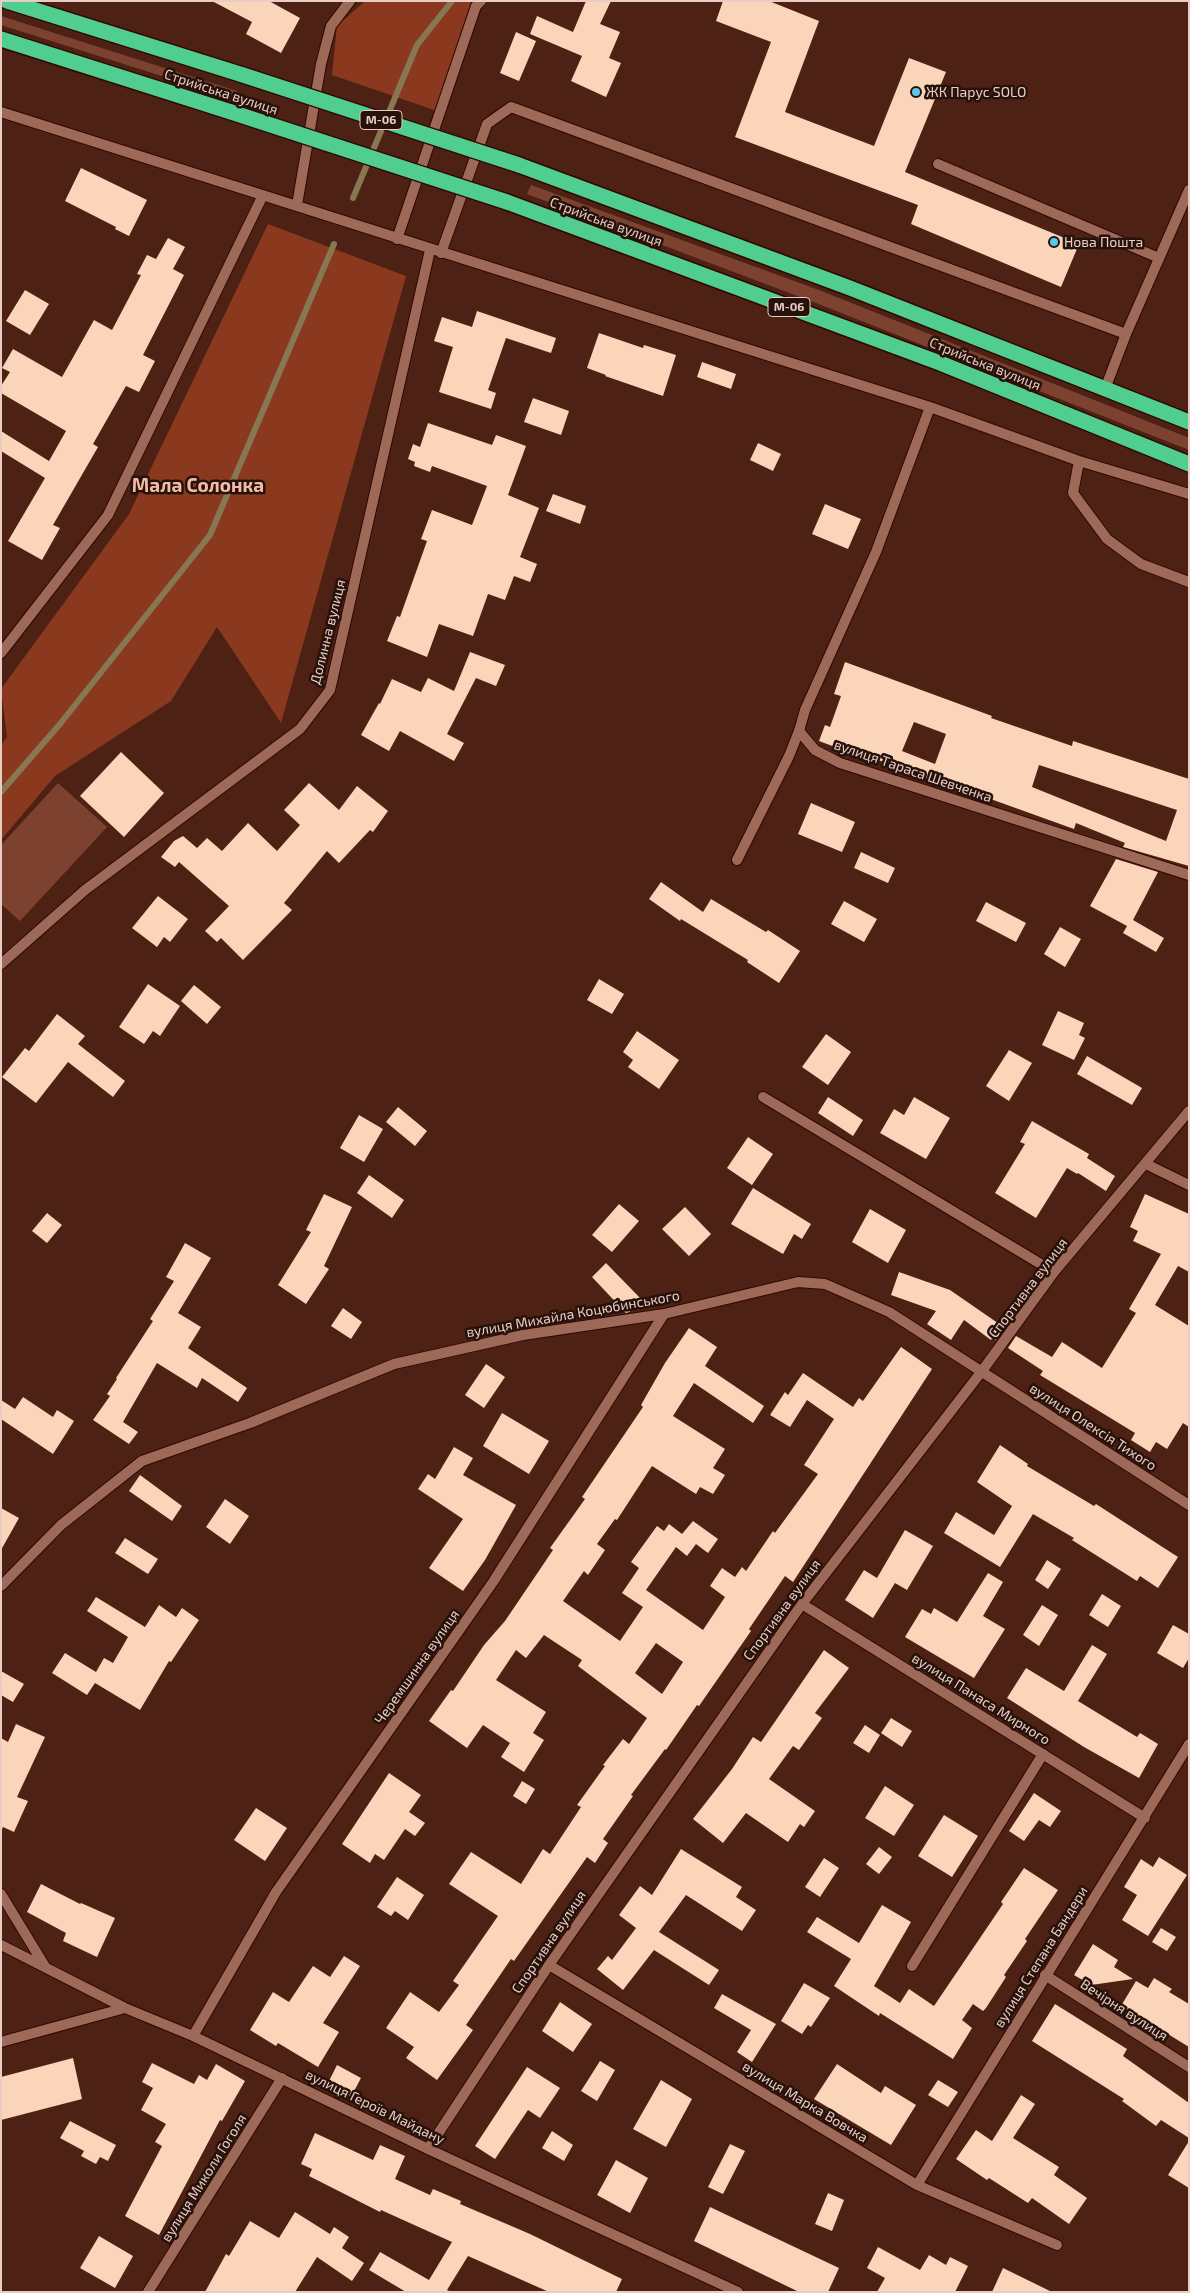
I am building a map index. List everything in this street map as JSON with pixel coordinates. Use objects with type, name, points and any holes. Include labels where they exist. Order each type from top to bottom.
[{"type":"highway","name":"Стрийська вулиця","points":[[7,1],[243,75],[519,165],[850,288],[1189,422]]},
{"type":"highway","name":"Стрийська вулиця","points":[[1,39],[507,202],[940,363],[1189,464]]},
{"type":"street","points":[[297,205],[321,64],[330,26],[350,1]]},
{"type":"street","points":[[397,239],[476,6],[481,1]]},
{"type":"street","points":[[441,253],[487,124],[511,107],[1126,334]]},
{"type":"street","points":[[1,112],[297,205],[430,250],[930,407],[1078,461],[1189,494]]},
{"type":"street","points":[[938,164],[1160,258]]},
{"type":"street","points":[[1105,389],[1126,334],[1189,190]]},
{"type":"street","points":[[1,653],[108,515],[263,195]]},
{"type":"street","name":"Долинна вулиця","points":[[1,964],[85,890],[300,729],[330,690],[430,250]]},
{"type":"street","points":[[737,860],[789,756],[805,710],[876,552],[930,407]]},
{"type":"street","points":[[1078,461],[1073,493],[1107,539],[1141,564],[1189,582]]},
{"type":"street","name":"вулиця Тараса Шевченка","points":[[799,731],[815,750],[840,763],[1189,874]]},
{"type":"street","points":[[763,1097],[1054,1272]]},
{"type":"street","name":"Спортивна вулиця","points":[[428,2149],[549,1965],[802,1604],[982,1371],[1054,1272],[1146,1164],[1189,1110]]},
{"type":"street","points":[[1146,1164],[1189,1184]]},
{"type":"street","name":"вулиця Михайла Коцюбинського","points":[[1,1586],[61,1525],[142,1461],[250,1423],[394,1364],[523,1335],[664,1314],[798,1282],[825,1284],[889,1312],[982,1371]]},
{"type":"street","name":"Черемшинна вулиця","points":[[193,2036],[276,1892],[493,1582],[664,1314]]},
{"type":"street","name":"вулиця Олексія Тихого","points":[[982,1371],[1189,1505]]},
{"type":"street","name":"вулиця Панаса Мирного","points":[[802,1604],[1145,1818]]},
{"type":"street","name":"вулиця Степана Бандери","points":[[917,2185],[1189,1744]]},
{"type":"street","points":[[912,1966],[1043,1754]]},
{"type":"street","points":[[1,1894],[47,1969]]},
{"type":"street","name":"вулиця Героїв Майдану","points":[[1,1944],[125,2008],[193,2036],[428,2149],[738,2292]]},
{"type":"street","name":"вулиця Марка Вовчка","points":[[549,1965],[917,2185],[1057,2245]]},
{"type":"street","name":"Вечірня вулиця","points":[[1045,1975],[1189,2067]]},
{"type":"street","points":[[1,2042],[125,2008]]},
{"type":"street","name":"вулиця Миколи Гоголя","points":[[148,2292],[282,2078]]},
{"type":"shaded area","points":[[365,1],[484,1],[440,112],[332,75],[337,26]]},
{"type":"shaded area","points":[[1,16],[237,91],[234,99],[1,25]]},
{"type":"shaded area","points":[[531,185],[819,290],[1189,438],[1189,450],[816,303],[527,194]]},
{"type":"shaded area","points":[[268,224],[406,276],[281,723],[217,627],[171,701],[55,776],[1,840],[1,745],[7,737],[1,689],[129,514]]},
{"type":"shaded area","points":[[58,783],[107,827],[20,921],[1,904],[1,845]]},
{"type":"building","points":[[212,1],[269,1],[300,18],[281,53],[246,34],[252,22]]},
{"type":"building","points":[[586,1],[611,1],[600,24],[620,32],[609,58],[621,63],[606,97],[571,81],[582,56],[530,34],[537,16],[573,32]]},
{"type":"building","name":"ЖК Парус SOLO","points":[[723,1],[769,1],[819,21],[785,112],[874,146],[909,58],[946,72],[905,172],[1079,244],[1061,287],[911,224],[918,205],[735,137],[771,42],[716,21]]},
{"type":"building","points":[[516,32],[536,41],[519,81],[500,73]]},
{"type":"building","points":[[81,168],[147,200],[129,236],[115,229],[116,227],[65,201]]},
{"type":"building","points":[[168,238],[185,247],[173,269],[184,275],[143,355],[155,361],[139,392],[126,386],[93,444],[98,447],[53,525],[60,528],[42,560],[8,541],[45,478],[1,451],[1,431],[49,461],[66,431],[1,393],[1,386],[10,372],[2,368],[13,349],[62,377],[94,320],[112,330],[141,275],[137,274],[147,255],[156,259]]},
{"type":"building","points":[[25,290],[49,304],[30,335],[6,321]]},
{"type":"building","points":[[477,311],[556,338],[551,353],[506,338],[488,390],[496,393],[491,409],[439,392],[453,347],[434,341],[442,317],[472,327]]},
{"type":"building","points":[[599,333],[643,348],[644,345],[676,355],[663,396],[587,368]]},
{"type":"building","points":[[702,362],[736,374],[731,389],[697,377]]},
{"type":"building","points":[[533,398],[569,411],[561,435],[524,422]]},
{"type":"building","points":[[428,423],[492,445],[496,435],[526,446],[508,495],[539,508],[520,557],[537,564],[530,582],[514,576],[505,600],[488,594],[473,636],[439,624],[427,657],[387,641],[397,616],[400,617],[427,541],[421,539],[432,510],[472,525],[487,486],[432,466],[430,472],[414,466],[415,462],[408,459],[413,444],[420,447]]},
{"type":"building","points":[[758,443],[781,454],[773,471],[750,460]]},
{"type":"building","points":[[553,494],[586,506],[580,524],[546,511]]},
{"type":"building","points":[[825,504],[861,519],[848,549],[812,534]]},
{"type":"building","points":[[470,652],[505,665],[496,686],[476,678],[447,734],[464,743],[454,761],[400,731],[389,751],[361,735],[380,704],[392,679],[421,692],[428,678],[454,691]]},
{"type":"building","points":[[845,662],[992,716],[991,718],[1072,746],[1073,741],[1189,779],[1189,866],[1123,847],[1125,843],[1076,823],[1074,829],[960,788],[959,791],[855,751],[854,754],[819,741],[825,725],[830,727],[841,696],[834,694]],"holes":[[[914,722],[946,734],[935,764],[902,751]],[[1039,765],[1177,810],[1166,841],[1032,787]]]},
{"type":"building","points":[[121,752],[164,793],[124,837],[80,796]]},
{"type":"building","points":[[309,783],[339,810],[357,786],[388,811],[373,832],[370,830],[339,863],[327,851],[284,903],[292,910],[243,960],[221,938],[217,942],[205,931],[229,906],[179,862],[175,867],[161,857],[174,841],[183,836],[197,848],[207,838],[222,851],[248,823],[277,851],[300,825],[284,810]]},
{"type":"building","points":[[811,803],[855,822],[842,852],[798,834]]},
{"type":"building","points":[[861,852],[895,868],[888,883],[854,868]]},
{"type":"building","points":[[1116,859],[1158,872],[1133,920],[1164,938],[1156,952],[1123,933],[1127,926],[1090,906]]},
{"type":"building","points":[[661,882],[703,912],[711,899],[766,932],[768,930],[800,951],[779,983],[747,962],[748,960],[681,919],[680,921],[649,899]]},
{"type":"building","points":[[158,896],[188,919],[170,942],[164,937],[157,947],[132,928]]},
{"type":"building","points":[[844,901],[877,919],[864,942],[831,924]]},
{"type":"building","points":[[986,902],[1026,923],[1016,942],[976,921]]},
{"type":"building","points":[[1060,927],[1081,939],[1065,967],[1044,954]]},
{"type":"building","points":[[599,979],[624,994],[612,1014],[587,1000]]},
{"type":"building","points":[[148,984],[180,1006],[160,1036],[153,1031],[144,1044],[119,1027]]},
{"type":"building","points":[[194,985],[221,1007],[207,1024],[181,1001]]},
{"type":"building","points":[[1058,1011],[1084,1023],[1079,1035],[1085,1038],[1074,1060],[1042,1045]]},
{"type":"building","points":[[57,1014],[85,1036],[78,1044],[125,1081],[113,1097],[68,1062],[36,1103],[2,1077],[25,1048],[29,1051]]},
{"type":"building","points":[[637,1031],[679,1060],[659,1089],[628,1067],[633,1060],[623,1052]]},
{"type":"building","points":[[826,1034],[851,1052],[828,1085],[802,1067]]},
{"type":"building","points":[[1009,1050],[1032,1063],[1009,1101],[986,1086]]},
{"type":"building","points":[[1087,1056],[1142,1088],[1132,1105],[1077,1074]]},
{"type":"building","points":[[828,1097],[863,1120],[853,1136],[818,1113]]},
{"type":"building","points":[[914,1097],[950,1118],[926,1159],[880,1133],[894,1109],[904,1115]]},
{"type":"building","points":[[398,1107],[427,1131],[415,1146],[386,1122]]},
{"type":"building","points":[[359,1115],[383,1129],[364,1162],[340,1148]]},
{"type":"building","points":[[1032,1121],[1089,1154],[1087,1158],[1115,1176],[1106,1191],[1067,1168],[1036,1218],[995,1193],[1025,1144],[1020,1142]]},
{"type":"building","points":[[748,1137],[773,1154],[752,1185],[727,1168]]},
{"type":"building","points":[[369,1175],[404,1200],[392,1218],[357,1193]]},
{"type":"building","points":[[753,1188],[811,1224],[802,1239],[794,1234],[783,1254],[731,1224]]},
{"type":"building","points":[[324,1194],[352,1207],[324,1266],[329,1269],[306,1304],[278,1285],[311,1232],[306,1230]]},
{"type":"building","points":[[1145,1194],[1189,1214],[1189,1272],[1178,1266],[1155,1305],[1189,1326],[1189,1427],[1183,1423],[1167,1449],[1156,1442],[1150,1452],[1131,1440],[1135,1433],[1040,1375],[1043,1371],[1008,1348],[1016,1336],[1052,1357],[1062,1342],[1102,1368],[1136,1313],[1129,1309],[1161,1254],[1133,1241],[1138,1231],[1130,1227]]},
{"type":"building","points":[[619,1204],[639,1221],[612,1252],[592,1235]]},
{"type":"building","points":[[685,1207],[711,1234],[689,1256],[662,1229]]},
{"type":"building","points":[[870,1209],[906,1230],[888,1263],[852,1242]]},
{"type":"building","points":[[47,1213],[62,1225],[47,1243],[32,1231]]},
{"type":"building","points":[[185,1243],[211,1258],[178,1313],[201,1327],[188,1348],[247,1388],[238,1402],[202,1378],[197,1388],[157,1363],[123,1422],[138,1432],[129,1444],[93,1420],[110,1396],[107,1394],[153,1321],[150,1319],[174,1281],[166,1277]]},
{"type":"building","points":[[606,1263],[642,1300],[629,1312],[626,1313],[592,1277]]},
{"type":"building","points":[[899,1272],[950,1290],[1005,1328],[996,1340],[992,1338],[991,1340],[964,1320],[951,1340],[927,1324],[936,1311],[891,1295]]},
{"type":"building","points":[[343,1308],[362,1322],[351,1339],[331,1326]]},
{"type":"building","points":[[689,1328],[717,1347],[705,1366],[764,1406],[753,1423],[694,1383],[673,1416],[725,1449],[713,1468],[725,1475],[713,1494],[700,1487],[696,1494],[652,1466],[617,1520],[615,1519],[597,1544],[605,1550],[588,1575],[584,1571],[563,1601],[620,1641],[643,1607],[622,1593],[639,1568],[631,1562],[657,1526],[664,1531],[669,1524],[682,1534],[693,1521],[718,1539],[708,1553],[696,1544],[687,1556],[676,1547],[646,1590],[703,1630],[725,1597],[710,1586],[722,1568],[735,1577],[742,1567],[746,1571],[773,1531],[775,1533],[818,1474],[804,1465],[834,1419],[807,1400],[790,1427],[770,1415],[785,1392],[788,1395],[803,1373],[853,1407],[859,1398],[863,1401],[901,1347],[932,1369],[793,1582],[785,1576],[749,1629],[751,1631],[699,1706],[697,1705],[666,1750],[631,1795],[633,1796],[603,1839],[608,1843],[595,1863],[587,1857],[514,1961],[511,1959],[466,2025],[473,2030],[437,2080],[406,2058],[414,2047],[386,2028],[410,1992],[439,2012],[459,1985],[453,1981],[498,1916],[449,1884],[471,1852],[521,1884],[543,1849],[550,1854],[581,1807],[577,1805],[605,1766],[603,1765],[623,1739],[629,1744],[647,1718],[578,1666],[582,1660],[544,1635],[526,1658],[516,1650],[496,1680],[546,1712],[533,1733],[544,1740],[524,1772],[501,1757],[510,1743],[483,1725],[467,1748],[429,1721],[451,1690],[453,1691],[484,1645],[505,1621],[553,1550],[550,1548],[585,1499],[582,1497],[643,1407],[641,1405],[665,1363]],"holes":[[[656,1643],[683,1662],[662,1694],[635,1673]]]},
{"type":"building","points":[[486,1364],[505,1377],[484,1408],[465,1395]]},
{"type":"building","points":[[23,1397],[53,1417],[57,1410],[74,1421],[53,1454],[1,1419],[1,1400],[15,1409]]},
{"type":"building","points":[[502,1413],[549,1441],[529,1474],[483,1446]]},
{"type":"building","points":[[1000,1445],[1028,1464],[1027,1466],[1094,1506],[1096,1504],[1178,1557],[1158,1588],[1140,1576],[1137,1581],[1072,1540],[1074,1538],[1033,1514],[1000,1567],[944,1533],[956,1512],[994,1535],[1012,1506],[977,1482]]},
{"type":"building","points":[[454,1447],[473,1458],[463,1475],[516,1505],[485,1560],[463,1591],[429,1568],[463,1519],[418,1489],[428,1474],[435,1479]]},
{"type":"building","points":[[140,1475],[182,1506],[172,1521],[129,1491]]},
{"type":"building","points":[[225,1499],[249,1516],[230,1544],[206,1527]]},
{"type":"building","points":[[1,1508],[19,1518],[1,1550]]},
{"type":"building","points":[[905,1530],[933,1546],[907,1590],[895,1583],[873,1618],[845,1600],[864,1570],[877,1578]]},
{"type":"building","points":[[125,1538],[158,1559],[148,1574],[115,1553]]},
{"type":"building","points":[[1047,1560],[1061,1569],[1048,1589],[1035,1580]]},
{"type":"building","points":[[988,1573],[1003,1582],[983,1616],[1005,1629],[974,1678],[905,1637],[922,1609],[931,1614],[934,1608],[957,1622]]},
{"type":"building","points":[[1102,1594],[1121,1606],[1108,1627],[1089,1615]]},
{"type":"building","points":[[96,1597],[145,1627],[159,1605],[176,1617],[182,1608],[199,1620],[171,1662],[169,1661],[140,1710],[95,1683],[87,1695],[52,1673],[65,1653],[96,1672],[104,1658],[113,1663],[128,1637],[87,1611]]},
{"type":"building","points":[[1042,1605],[1058,1615],[1039,1646],[1023,1635]]},
{"type":"building","points":[[1173,1625],[1189,1634],[1189,1658],[1183,1668],[1157,1653]]},
{"type":"building","points":[[1092,1645],[1107,1654],[1078,1701],[1137,1737],[1140,1733],[1158,1744],[1139,1778],[1084,1747],[1007,1698],[1026,1668],[1064,1691]]},
{"type":"building","points":[[824,1650],[849,1668],[815,1713],[822,1718],[799,1750],[793,1746],[769,1779],[815,1811],[804,1827],[800,1824],[788,1842],[746,1813],[723,1843],[693,1819],[732,1769],[753,1737],[761,1742]]},
{"type":"building","points":[[1,1671],[24,1684],[13,1702],[1,1695]]},
{"type":"building","points":[[891,1718],[912,1731],[902,1747],[881,1733]]},
{"type":"building","points":[[16,1724],[45,1737],[17,1797],[28,1801],[14,1832],[3,1827],[1,1831],[1,1738],[8,1742]]},
{"type":"building","points":[[865,1725],[880,1735],[869,1753],[853,1743]]},
{"type":"building","points":[[389,1773],[421,1795],[409,1812],[425,1823],[415,1836],[405,1829],[384,1860],[375,1854],[370,1863],[342,1844]]},
{"type":"building","points":[[522,1781],[535,1789],[526,1804],[513,1796]]},
{"type":"building","points":[[885,1786],[914,1805],[894,1836],[865,1818]]},
{"type":"building","points":[[1034,1793],[1061,1811],[1050,1827],[1039,1820],[1024,1841],[1009,1831]]},
{"type":"building","points":[[256,1808],[287,1828],[265,1861],[234,1840]]},
{"type":"building","points":[[944,1815],[978,1836],[952,1877],[918,1856]]},
{"type":"building","points":[[879,1847],[892,1857],[879,1874],[866,1864]]},
{"type":"building","points":[[681,1849],[742,1887],[736,1897],[756,1910],[742,1931],[686,1895],[659,1932],[719,1970],[709,1985],[654,1950],[623,1990],[597,1969],[608,1956],[612,1960],[636,1928],[619,1915],[640,1886],[652,1895]]},
{"type":"building","points":[[1159,1857],[1187,1875],[1148,1936],[1122,1920],[1137,1895],[1124,1887],[1141,1859],[1153,1867]]},
{"type":"building","points":[[824,1858],[839,1868],[820,1897],[805,1887]]},
{"type":"building","points":[[1024,1868],[1058,1890],[1025,1939],[1027,1941],[1004,1975],[1006,1977],[986,2008],[983,2011],[973,2004],[962,2020],[972,2028],[953,2059],[880,2013],[879,2016],[834,1986],[851,1959],[807,1932],[817,1917],[859,1943],[882,1905],[911,1922],[874,1986],[900,2003],[909,1989],[934,2006],[1003,1904],[1001,1902]]},
{"type":"building","points":[[397,1877],[424,1895],[408,1920],[395,1911],[391,1916],[377,1907]]},
{"type":"building","points":[[41,1884],[80,1904],[115,1918],[97,1957],[63,1941],[66,1933],[27,1912]]},
{"type":"building","points":[[1161,1928],[1176,1937],[1167,1951],[1152,1942]]},
{"type":"building","points":[[1093,1944],[1118,1960],[1114,1967],[1133,1979],[1091,1985],[1074,1975]]},
{"type":"building","points":[[344,1956],[360,1966],[323,2023],[339,2032],[318,2067],[278,2043],[276,2046],[250,2030],[273,1992],[289,2002],[313,1966],[330,1977]]},
{"type":"building","points":[[1154,1978],[1172,1989],[1169,1992],[1189,2004],[1189,2047],[1150,2023],[1146,2031],[1129,2020],[1133,2013],[1121,2006],[1136,1981],[1148,1988]]},
{"type":"building","points":[[804,1983],[830,1998],[811,2027],[808,2025],[802,2034],[781,2021]]},
{"type":"building","points":[[722,1994],[776,2024],[752,2062],[737,2052],[751,2030],[714,2008]]},
{"type":"building","points":[[560,2002],[592,2024],[573,2052],[542,2031]]},
{"type":"building","points":[[1055,2004],[1127,2049],[1123,2056],[1189,2103],[1189,2138],[1161,2120],[1156,2126],[1122,2101],[1124,2099],[1032,2041]]},
{"type":"building","points":[[73,2058],[82,2099],[1,2120],[1,2077]]},
{"type":"building","points":[[600,2061],[615,2070],[597,2101],[581,2091]]},
{"type":"building","points":[[152,2063],[194,2084],[199,2075],[207,2080],[216,2064],[245,2081],[222,2121],[220,2120],[159,2235],[125,2216],[162,2146],[155,2142],[166,2124],[141,2110],[153,2088],[142,2082]]},
{"type":"building","points":[[837,2064],[881,2093],[885,2086],[916,2105],[891,2145],[814,2099]]},
{"type":"building","points":[[337,2065],[361,2078],[351,2097],[327,2085]]},
{"type":"building","points":[[527,2067],[560,2088],[540,2118],[528,2110],[495,2159],[475,2146]]},
{"type":"building","points":[[661,2080],[692,2099],[666,2147],[633,2129]]},
{"type":"building","points":[[938,2080],[958,2092],[948,2107],[928,2095]]},
{"type":"building","points":[[1021,2095],[1035,2104],[1013,2138],[1059,2167],[1054,2175],[1087,2198],[1069,2224],[1032,2198],[1028,2203],[989,2178],[987,2180],[956,2159],[976,2130],[992,2141]]},
{"type":"building","points":[[70,2121],[116,2145],[108,2161],[100,2157],[96,2164],[81,2156],[84,2151],[60,2138]]},
{"type":"building","points":[[552,2131],[573,2145],[564,2161],[542,2148]]},
{"type":"building","points":[[315,2133],[373,2160],[380,2145],[405,2156],[395,2179],[430,2195],[433,2189],[461,2201],[460,2204],[530,2234],[622,2279],[616,2292],[549,2292],[468,2256],[447,2290],[451,2292],[406,2292],[369,2270],[380,2252],[429,2280],[452,2242],[381,2210],[380,2212],[309,2176],[312,2169],[301,2164]]},
{"type":"building","points":[[1189,2141],[1189,2188],[1168,2175]]},
{"type":"building","points":[[730,2144],[745,2151],[723,2194],[708,2187]]},
{"type":"building","points":[[616,2160],[648,2178],[630,2213],[597,2195]]},
{"type":"building","points":[[828,2193],[844,2200],[832,2231],[815,2224]]},
{"type":"building","points":[[710,2207],[839,2268],[828,2292],[799,2292],[694,2241]]},
{"type":"building","points":[[295,2212],[330,2234],[334,2227],[349,2237],[342,2248],[364,2263],[352,2281],[317,2257],[295,2292],[205,2292],[226,2254],[229,2256],[250,2221],[279,2238]]},
{"type":"building","points":[[99,2236],[133,2256],[115,2288],[80,2268]]},
{"type":"building","points":[[878,2247],[920,2270],[929,2255],[946,2265],[950,2257],[968,2266],[955,2292],[877,2292],[885,2278],[867,2268]]},
{"type":"building","points":[[1003,2268],[1052,2292],[992,2292]]},
{"type":"waterway","points":[[353,198],[417,45],[452,1]]},
{"type":"waterway","points":[[1,792],[60,724],[210,535],[334,244]]},
{"type":"place","name":"ЖК Парус SOLO","points":[[916,92]]},
{"type":"place","name":"Нова Пошта","points":[[1054,242]]},
{"type":"district","name":"Мала Солонка","points":[[198,486]]}]
